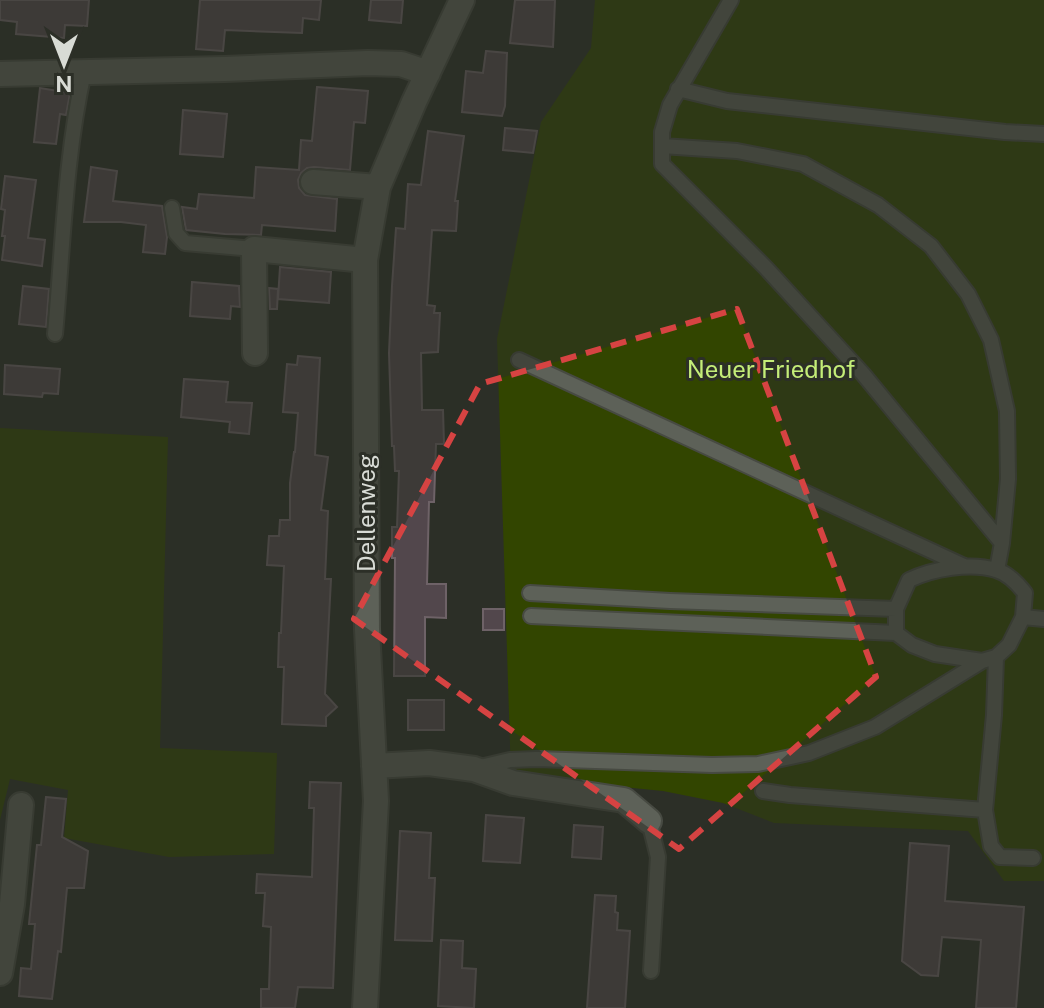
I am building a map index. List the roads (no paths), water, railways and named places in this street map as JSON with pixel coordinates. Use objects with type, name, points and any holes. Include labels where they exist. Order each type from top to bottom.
[{"type":"street","name":"Dellenweg","points":[[365,1008],[376,801],[367,629],[365,260],[378,187],[462,0]]},
{"type":"street","points":[[0,74],[368,63],[401,64],[428,73]]},
{"type":"street","points":[[313,182],[378,187]]},
{"type":"street","points":[[255,353],[254,249],[365,260]]},
{"type":"street","points":[[374,766],[429,763],[474,769],[513,783],[624,800],[649,821]]},
{"type":"street","points":[[0,973],[12,904],[21,805]]},
{"type":"lane","points":[[731,0],[670,105],[662,132],[662,164],[766,268],[863,374],[1002,543]]},
{"type":"lane","points":[[55,334],[72,142],[84,72]]},
{"type":"lane","points":[[678,89],[727,101],[1044,134]]},
{"type":"lane","points":[[662,146],[737,151],[803,164],[878,205],[931,246],[968,294],[991,340],[1007,411],[1008,479],[997,570]]},
{"type":"lane","points":[[172,208],[176,233],[185,243],[254,249]]},
{"type":"lane","points":[[519,360],[964,566]]},
{"type":"lane","points":[[474,769],[510,760],[537,759],[758,764],[809,753],[875,727],[1009,645],[1023,617],[1025,593],[1018,584],[997,570],[964,566],[935,571],[909,580],[896,609],[896,633]]},
{"type":"lane","points":[[530,593],[896,609]]},
{"type":"lane","points":[[531,616],[896,633],[912,645],[935,654],[989,659]]},
{"type":"lane","points":[[1023,617],[1044,619]]},
{"type":"lane","points":[[989,659],[994,715],[985,810],[991,846],[1000,857],[1033,858]]},
{"type":"lane","points":[[763,791],[985,810]]},
{"type":"lane","points":[[649,821],[658,857],[651,971]]},
{"type":"park label","name":"Neuer Friedhof","points":[[771,369]]}]
